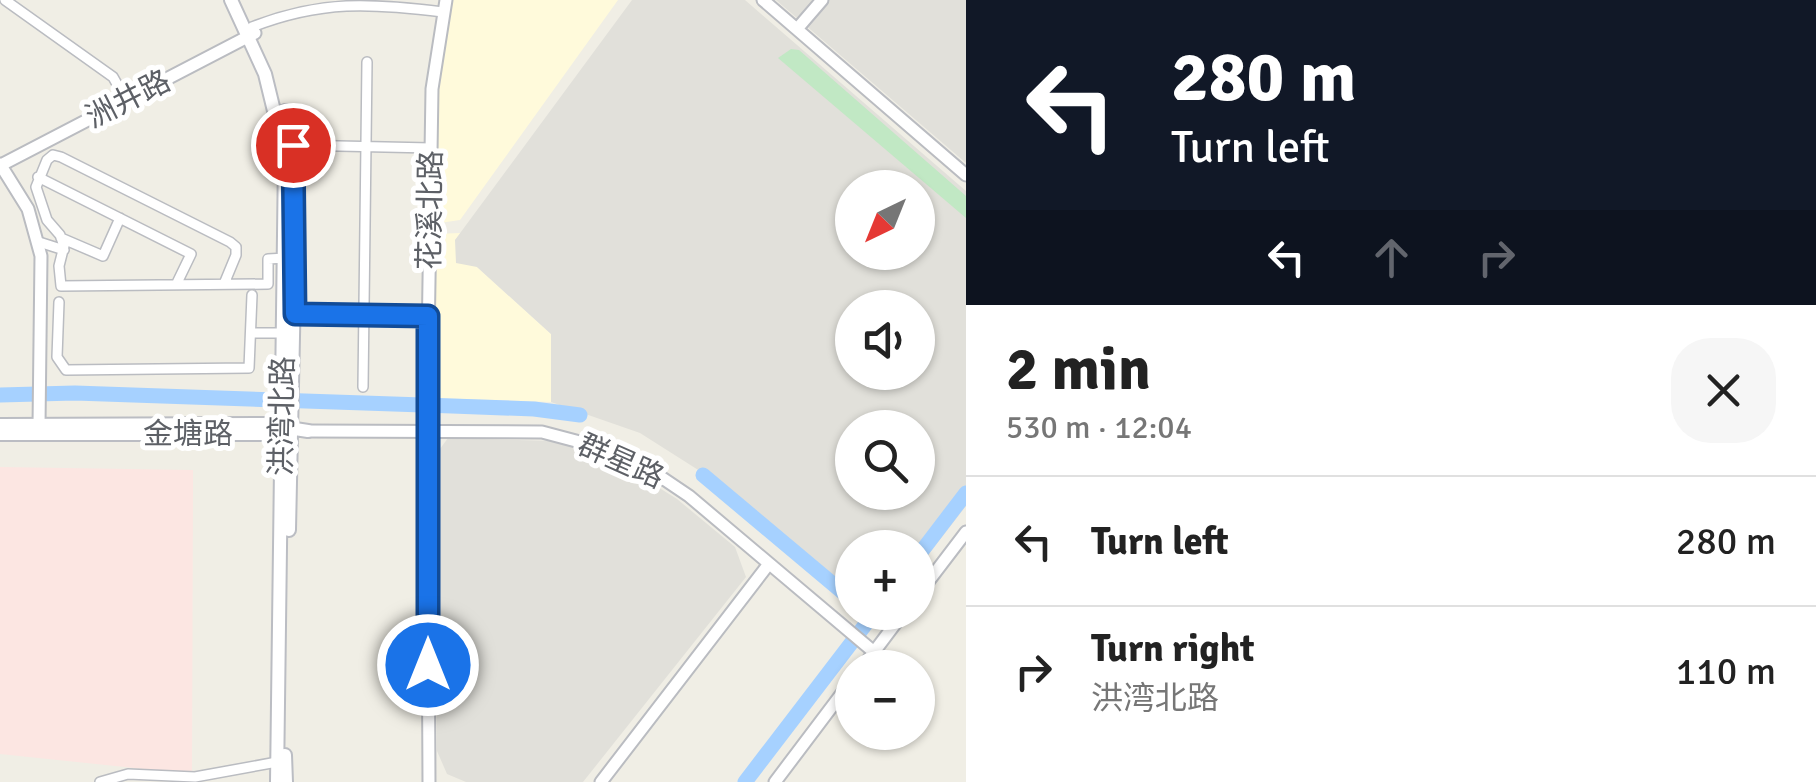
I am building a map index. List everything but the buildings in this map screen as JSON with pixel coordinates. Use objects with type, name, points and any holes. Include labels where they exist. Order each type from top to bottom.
[{"type":"main road","name":"洪湾北路","points":[[231,0],[252,32],[281,95],[293,145],[295,314],[287,399]]},
{"type":"main road","name":"洪湾北路","points":[[240,0],[283,138],[286,782]]},
{"type":"main road","name":"金塘路","points":[[0,425],[263,424],[287,431]]},
{"type":"main road","name":"洪湾北路","points":[[277,782],[287,431]]},
{"type":"main road","name":"金塘路","points":[[0,434],[308,431]]},
{"type":"street","points":[[6,0],[113,77],[126,100]]},
{"type":"street","points":[[763,0],[966,175]]},
{"type":"street","points":[[796,29],[822,0]]},
{"type":"street","points":[[252,32],[298,5],[444,6]]},
{"type":"street","name":"花溪北路","points":[[429,782],[427,409],[432,88],[444,6]]},
{"type":"street","name":"洲井路","points":[[0,164],[252,32]]},
{"type":"street","points":[[363,388],[367,62]]},
{"type":"street","points":[[293,145],[432,148]]},
{"type":"street","points":[[224,284],[236,252],[230,242],[57,155],[49,156],[36,191],[47,220],[61,238],[61,286],[268,284],[268,258],[286,258]]},
{"type":"street","points":[[0,164],[28,209],[39,242],[39,425]]},
{"type":"street","points":[[38,177],[191,254],[176,285]]},
{"type":"street","points":[[61,238],[103,256],[120,218]]},
{"type":"street","points":[[39,242],[64,250]]},
{"type":"street","points":[[58,302],[58,357],[60,364],[70,370],[249,368],[252,295]]},
{"type":"street","points":[[295,314],[428,316]]},
{"type":"street","points":[[250,333],[284,333]]},
{"type":"street","name":"群星路","points":[[308,431],[542,432],[610,450],[680,489],[872,650]]},
{"type":"street","points":[[935,573],[966,532]]},
{"type":"street","points":[[601,782],[768,564]]},
{"type":"street","points":[[776,782],[835,703]]},
{"type":"street","points":[[100,782],[128,774],[195,777],[277,762]]},
{"type":"shaded area","points":[[451,0],[618,0],[460,220],[433,224],[438,80]]},
{"type":"shaded area","points":[[632,0],[745,0],[966,191],[966,506],[935,546],[935,530],[835,530],[835,582],[703,473],[640,433],[551,402],[551,334],[477,267],[456,263],[455,240]]},
{"type":"shaded area","points":[[776,0],[966,0],[966,163]]},
{"type":"shaded area","points":[[461,233],[455,240],[477,267],[551,334],[551,402],[434,398],[433,234]]},
{"type":"shaded area","points":[[448,438],[555,441],[621,464],[677,499],[735,547],[746,577],[583,782],[466,782],[447,774],[437,751],[437,453]]},
{"type":"shaded area","points":[[0,467],[193,470],[192,774],[0,754]]},
{"type":"green space","points":[[791,49],[799,50],[966,196],[966,218],[935,192],[935,170],[910,170],[778,58]]},
{"type":"waterway","points":[[0,395],[75,393],[534,409],[580,415]]},
{"type":"waterway","points":[[703,475],[835,586]]},
{"type":"waterway","points":[[935,534],[966,493]]},
{"type":"waterway","points":[[745,782],[861,630]]},
{"type":"route","points":[[293,145],[295,314],[428,316],[428,665]]}]
